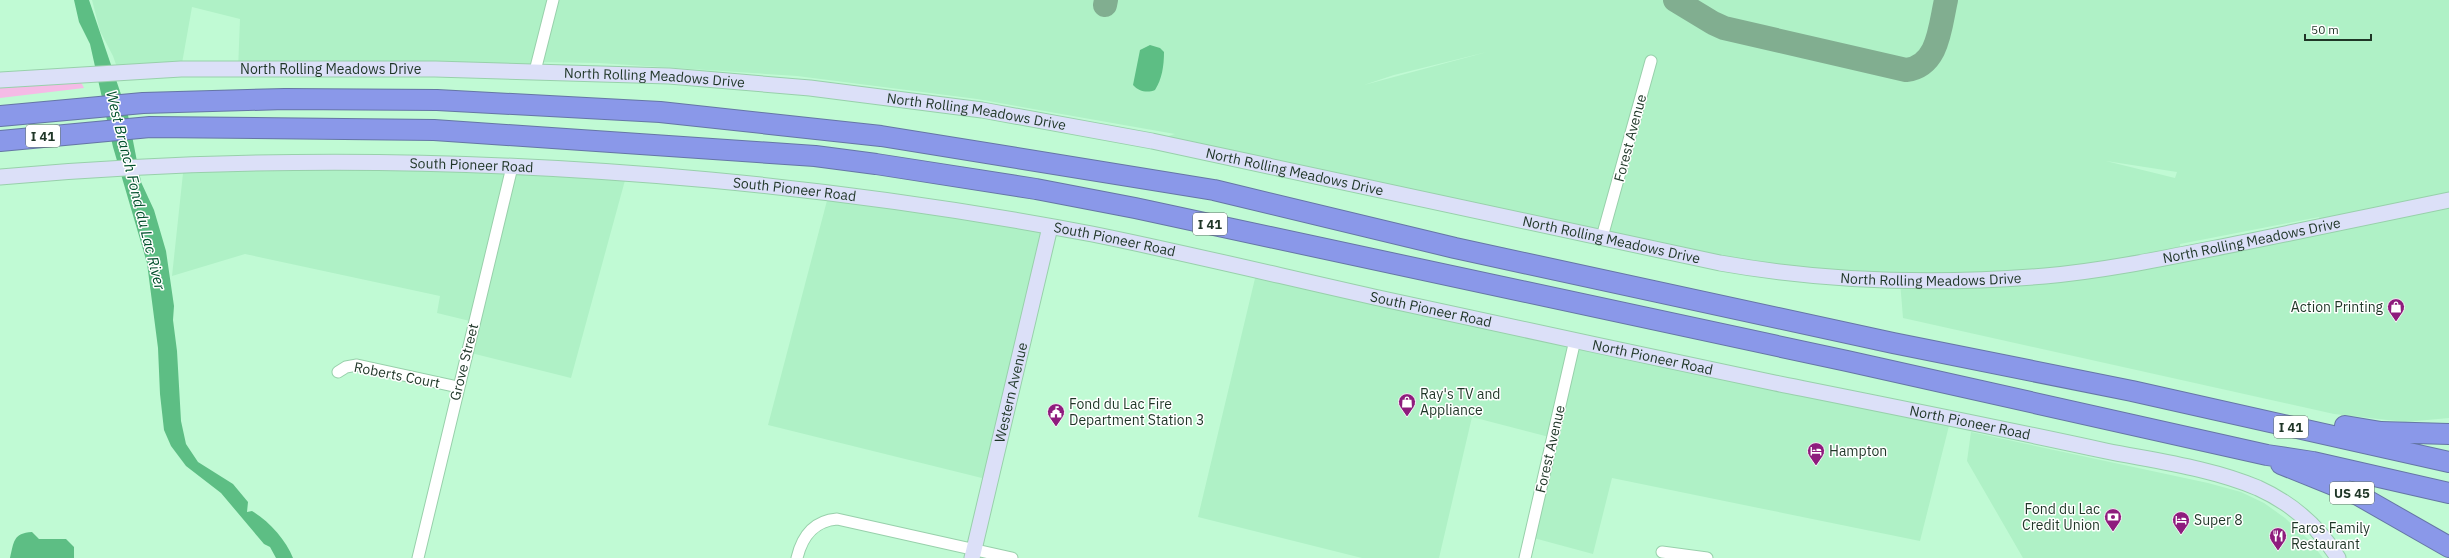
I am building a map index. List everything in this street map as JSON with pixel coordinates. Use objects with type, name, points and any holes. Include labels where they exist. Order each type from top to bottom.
[{"type":"highway","name":"I 41","points":[[0,116],[143,103],[284,99],[484,103],[725,118],[940,144],[1214,190],[1462,250],[1893,343],[2132,391],[2449,462]]},
{"type":"highway","name":"I 41","points":[[0,141],[150,128],[434,130],[815,156],[921,170],[1135,208],[1839,360],[2253,452],[2313,462],[2449,493]]},
{"type":"highway","points":[[2132,391],[2381,432],[2449,434]]},
{"type":"highway","name":"US 45","points":[[2253,452],[2358,495],[2449,547]]},
{"type":"main road","name":"North Rolling Meadows Drive","points":[[0,80],[78,74],[205,69],[534,71],[669,76],[862,93],[982,110],[1168,144],[1720,263],[1795,274],[1900,281],[1986,280],[2054,275],[2134,264],[2449,200]]},
{"type":"main road","name":"South Pioneer Road","points":[[0,177],[109,167],[317,162],[512,167],[640,174],[784,187],[912,204],[1050,227],[1575,340]]},
{"type":"main road","name":"Western Avenue","points":[[973,554],[1050,227]]},
{"type":"main road","name":"North Pioneer Road","points":[[1575,340],[2036,436],[2236,480],[2276,497],[2298,512],[2314,526],[2338,558]]},
{"type":"street","points":[[534,71],[553,0]]},
{"type":"street","name":"Forest Avenue","points":[[1602,237],[1651,61]]},
{"type":"street","name":"Grove Street","points":[[418,558],[512,167]]},
{"type":"street","name":"Forest Avenue","points":[[1525,558],[1575,340]]},
{"type":"street","name":"Roberts Court","points":[[338,372],[346,367],[357,365],[458,387]]},
{"type":"street","points":[[797,558],[801,544],[809,532],[822,522],[837,519],[973,554],[1012,558]]},
{"type":"street","points":[[1662,552],[1707,558]]},
{"type":"shaded area","points":[[92,0],[2449,0],[2449,418],[2405,422],[2334,414],[1903,318],[1900,281],[1824,277],[1152,141],[1175,134],[977,99],[797,76],[599,63],[537,62],[535,71],[238,70],[240,19],[192,7],[181,69],[119,73],[113,56],[100,31]],"holes":[[[1487,52],[1364,85],[1394,75]],[[2106,161],[2177,172],[2175,178]],[[2319,217],[2320,226],[2180,254],[2180,244]]]},
{"type":"shaded area","points":[[81,82],[84,88],[0,98],[0,88]]},
{"type":"shaded area","points":[[184,164],[627,173],[571,378],[467,352],[474,322],[437,313],[440,296],[245,254],[172,276]]},
{"type":"shaded area","points":[[829,193],[1050,227],[990,480],[768,425]]},
{"type":"shaded area","points":[[1257,270],[1951,418],[1920,541],[1612,478],[1593,554],[1530,537],[1553,438],[1472,417],[1439,558],[1362,558],[1198,517]]},
{"type":"shaded area","points":[[1971,432],[2208,483],[2241,492],[2264,503],[2285,518],[2309,540],[2323,558],[2023,558],[1967,461]]},
{"type":"water","name":"West Branch Fond du Lac River","points":[[74,0],[89,0],[128,115],[141,182],[154,210],[166,251],[174,306],[173,320],[177,351],[181,421],[186,444],[198,462],[233,484],[248,502],[247,512],[252,511],[271,526],[286,544],[293,558],[276,558],[270,547],[264,544],[221,493],[186,466],[171,446],[164,430],[160,394],[158,348],[147,263],[113,147],[90,44],[79,22]]},
{"type":"water","points":[[1150,45],[1160,48],[1164,52],[1164,62],[1161,77],[1155,90],[1147,92],[1138,89],[1133,85],[1140,50]]},
{"type":"water","points":[[32,532],[39,539],[66,539],[74,547],[74,558],[10,558],[15,539],[21,534]]},
{"type":"taxiway","points":[[1105,5],[1106,0]]},
{"type":"taxiway","points":[[1675,0],[1724,28],[1906,70],[1917,67],[1932,53],[1939,33],[1946,0]]},
{"type":"place","name":"Action Printing","points":[[2396,322]]},
{"type":"place","name":"Ray's TV and Appliance","points":[[1407,417]]},
{"type":"place","name":"Fond du Lac Fire Department Station 3","points":[[1056,427]]},
{"type":"place","name":"Hampton","points":[[1816,466]]},
{"type":"place","name":"Fond du Lac Credit Union","points":[[2113,532]]},
{"type":"place","name":"Super 8","points":[[2181,535]]},
{"type":"place","name":"Faros Family Restaurant","points":[[2278,551]]}]
